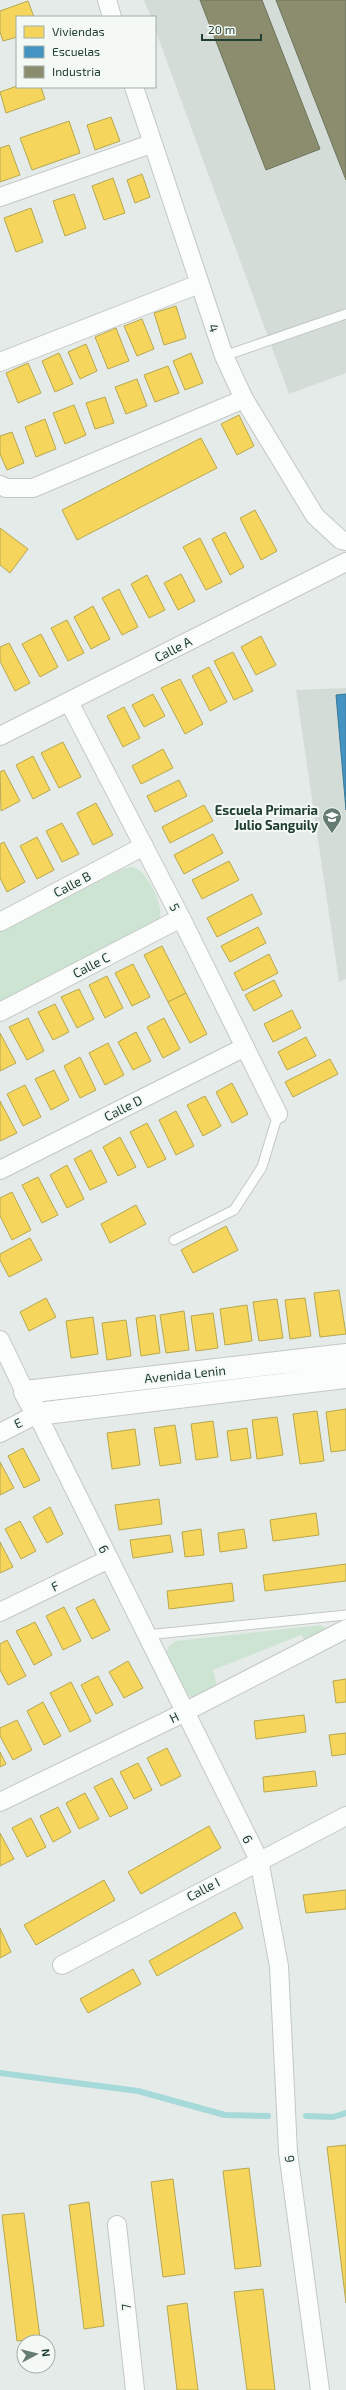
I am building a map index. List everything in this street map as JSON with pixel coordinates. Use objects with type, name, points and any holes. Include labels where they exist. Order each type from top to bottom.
[{"type":"street","points":[[107,0],[112,16]]},
{"type":"street","name":"4","points":[[134,88],[151,144],[224,356],[244,399],[315,516],[341,540],[346,541]]},
{"type":"street","points":[[0,197],[151,144]]},
{"type":"street","points":[[0,362],[199,284]]},
{"type":"street","points":[[0,484],[6,488],[33,488],[244,399]]},
{"type":"street","name":"Calle A","points":[[0,736],[346,562]]},
{"type":"street","name":"5","points":[[69,702],[181,918],[278,1114]]},
{"type":"street","name":"Calle B","points":[[0,922],[144,846]]},
{"type":"street","name":"Calle C","points":[[0,1012],[181,918]]},
{"type":"street","name":"Calle D","points":[[0,1170],[245,1047]]},
{"type":"street","name":"6","points":[[0,1340],[259,1860],[279,1966],[288,2152],[320,2390]]},
{"type":"street","name":"Avenida Lenin","points":[[25,1392],[346,1355]]},
{"type":"street","name":"Avenida Lenin","points":[[37,1414],[346,1377]]},
{"type":"street","name":"E","points":[[0,1433],[37,1414]]},
{"type":"street","name":"F","points":[[0,1612],[109,1560]]},
{"type":"street","name":"H","points":[[0,1802],[184,1712],[346,1629]]},
{"type":"street","name":"Calle I","points":[[62,1964],[346,1816]]},
{"type":"street","name":"7","points":[[117,2225],[135,2390]]},
{"type":"lane","points":[[224,356],[346,314]]},
{"type":"lane","points":[[174,1240],[234,1210],[262,1167],[278,1114]]},
{"type":"lane","points":[[146,1635],[346,1615]]},
{"type":"shaded area","points":[[144,0],[346,0],[346,373],[289,394],[156,32],[156,16],[151,16]]},
{"type":"shaded area","name":"Escuela Primaria Julio Sanguily","points":[[346,688],[346,979],[339,982],[296,690]]},
{"type":"green space","points":[[132,867],[138,869],[143,874],[153,888],[160,912],[160,918],[155,924],[0,1003],[0,932],[122,869]]},
{"type":"green space","points":[[321,1625],[325,1628],[326,1632],[308,1643],[301,1635],[213,1670],[217,1686],[197,1700],[188,1695],[166,1653],[169,1646],[176,1641]]},
{"type":"building: Viviendas","points":[[28,1],[34,16],[16,16],[16,37],[3,41],[0,32],[0,11]]},
{"type":"building: Viviendas","points":[[16,86],[16,88],[41,88],[45,99],[6,113],[0,92]]},
{"type":"building: Viviendas","points":[[111,117],[120,141],[95,150],[87,125]]},
{"type":"building: Viviendas","points":[[69,121],[80,153],[32,170],[20,138]]},
{"type":"building: Viviendas","points":[[9,145],[20,175],[0,182],[0,148]]},
{"type":"building: Viviendas","points":[[142,174],[150,197],[135,203],[127,180]]},
{"type":"building: Viviendas","points":[[113,178],[125,213],[104,220],[92,186]]},
{"type":"building: Viviendas","points":[[74,194],[86,228],[65,236],[53,201]]},
{"type":"building: Viviendas","points":[[31,208],[43,242],[16,252],[4,218]]},
{"type":"building: Viviendas","points":[[176,306],[186,338],[164,345],[154,313]]},
{"type":"building: Viviendas","points":[[142,319],[154,349],[137,356],[124,326]]},
{"type":"building: Viviendas","points":[[116,328],[129,361],[108,369],[95,337]]},
{"type":"building: Viviendas","points":[[86,344],[97,371],[80,379],[68,352]]},
{"type":"building: Viviendas","points":[[59,353],[73,384],[55,392],[42,361]]},
{"type":"building: Viviendas","points":[[191,353],[203,383],[185,390],[173,361]]},
{"type":"building: Viviendas","points":[[28,363],[41,393],[18,403],[6,373]]},
{"type":"building: Viviendas","points":[[168,366],[179,393],[155,402],[144,375]]},
{"type":"building: Viviendas","points":[[137,379],[147,406],[126,414],[115,387]]},
{"type":"building: Viviendas","points":[[105,397],[114,423],[95,429],[86,403]]},
{"type":"building: Viviendas","points":[[74,405],[86,435],[65,444],[53,413]]},
{"type":"building: Viviendas","points":[[239,415],[254,446],[237,455],[221,424]]},
{"type":"building: Viviendas","points":[[45,419],[56,449],[36,457],[25,427]]},
{"type":"building: Viviendas","points":[[12,432],[24,463],[7,470],[0,454],[0,436]]},
{"type":"building: Viviendas","points":[[201,438],[217,468],[77,540],[62,510]]},
{"type":"building: Viviendas","points":[[255,510],[277,551],[261,560],[240,518]]},
{"type":"building: Viviendas","points":[[0,528],[28,549],[10,573],[0,565]]},
{"type":"building: Viviendas","points":[[225,532],[244,567],[230,575],[212,539]]},
{"type":"building: Viviendas","points":[[200,538],[222,582],[206,590],[183,547]]},
{"type":"building: Viviendas","points":[[181,574],[195,601],[178,610],[164,583]]},
{"type":"building: Viviendas","points":[[147,575],[165,610],[149,618],[131,584]]},
{"type":"building: Viviendas","points":[[119,589],[138,627],[122,635],[102,598]]},
{"type":"building: Viviendas","points":[[93,606],[110,639],[91,649],[74,617]]},
{"type":"building: Viviendas","points":[[67,620],[84,653],[68,661],[51,628]]},
{"type":"building: Viviendas","points":[[41,634],[58,667],[40,677],[22,644]]},
{"type":"building: Viviendas","points":[[261,636],[276,665],[256,675],[241,647]]},
{"type":"building: Viviendas","points":[[9,643],[30,683],[15,691],[0,661],[0,647]]},
{"type":"building: Viviendas","points":[[233,652],[253,691],[234,700],[214,661]]},
{"type":"building: Viviendas","points":[[209,667],[227,702],[210,711],[192,676]]},
{"type":"building: Viviendas","points":[[180,679],[203,724],[185,734],[161,688]]},
{"type":"building: Viviendas","points":[[153,694],[165,716],[144,727],[132,705]]},
{"type":"building: Viviendas","points":[[124,707],[140,738],[123,747],[107,716]]},
{"type":"building: Viviendas","points":[[63,742],[81,777],[59,788],[41,753]]},
{"type":"building: Viviendas","points":[[163,749],[173,768],[141,784],[132,766]]},
{"type":"building: Viviendas","points":[[33,756],[50,790],[33,799],[16,765]]},
{"type":"building: Viviendas","points":[[4,770],[20,801],[1,811],[0,772]]},
{"type":"building: Viviendas","points":[[179,780],[187,796],[155,812],[147,796]]},
{"type":"building: Viviendas","points":[[96,803],[113,835],[93,845],[77,813]]},
{"type":"building: Viviendas","points":[[204,805],[213,821],[170,843],[162,827]]},
{"type":"building: Viviendas","points":[[62,823],[79,854],[62,862],[46,831]]},
{"type":"building: Viviendas","points":[[213,834],[223,853],[184,874],[174,855]]},
{"type":"building: Viviendas","points":[[37,837],[54,870],[37,879],[20,846]]},
{"type":"building: Viviendas","points":[[4,842],[25,882],[7,892],[0,878],[0,844]]},
{"type":"building: Viviendas","points":[[229,861],[239,880],[202,899],[192,880]]},
{"type":"building: Viviendas","points":[[252,894],[262,914],[217,937],[207,918]]},
{"type":"building: Viviendas","points":[[258,927],[266,943],[230,962],[221,946]]},
{"type":"building: Viviendas","points":[[162,946],[186,993],[168,1002],[144,955]]},
{"type":"building: Viviendas","points":[[269,954],[278,973],[243,991],[234,973]]},
{"type":"building: Viviendas","points":[[133,964],[150,997],[132,1006],[115,973]]},
{"type":"building: Viviendas","points":[[107,976],[123,1008],[105,1018],[89,985]]},
{"type":"building: Viviendas","points":[[274,980],[282,996],[254,1011],[245,995]]},
{"type":"building: Viviendas","points":[[79,989],[94,1019],[77,1028],[61,997]]},
{"type":"building: Viviendas","points":[[186,993],[207,1034],[190,1043],[168,1002]]},
{"type":"building: Viviendas","points":[[55,1004],[69,1032],[53,1040],[38,1012]]},
{"type":"building: Viviendas","points":[[292,1010],[301,1028],[273,1042],[264,1024]]},
{"type":"building: Viviendas","points":[[28,1018],[44,1051],[27,1060],[9,1027]]},
{"type":"building: Viviendas","points":[[164,1018],[180,1049],[163,1058],[147,1027]]},
{"type":"building: Viviendas","points":[[136,1032],[151,1061],[133,1070],[118,1042]]},
{"type":"building: Viviendas","points":[[0,1033],[16,1063],[0,1071]]},
{"type":"building: Viviendas","points":[[306,1037],[316,1056],[287,1070],[278,1052]]},
{"type":"building: Viviendas","points":[[108,1043],[124,1075],[105,1085],[89,1053]]},
{"type":"building: Viviendas","points":[[80,1057],[96,1090],[80,1098],[64,1066]]},
{"type":"building: Viviendas","points":[[330,1059],[338,1074],[293,1097],[285,1082]]},
{"type":"building: Viviendas","points":[[54,1070],[69,1100],[51,1110],[35,1079]]},
{"type":"building: Viviendas","points":[[232,1083],[248,1114],[232,1123],[216,1092]]},
{"type":"building: Viviendas","points":[[25,1085],[41,1117],[23,1126],[7,1094]]},
{"type":"building: Viviendas","points":[[205,1096],[221,1126],[203,1136],[187,1105]]},
{"type":"building: Viviendas","points":[[0,1101],[17,1133],[0,1141]]},
{"type":"building: Viviendas","points":[[176,1111],[194,1146],[176,1155],[159,1120]]},
{"type":"building: Viviendas","points":[[147,1123],[166,1159],[148,1168],[130,1132]]},
{"type":"building: Viviendas","points":[[120,1137],[136,1167],[118,1176],[103,1147]]},
{"type":"building: Viviendas","points":[[91,1150],[107,1182],[90,1190],[74,1159]]},
{"type":"building: Viviendas","points":[[67,1165],[84,1199],[67,1208],[50,1175]]},
{"type":"building: Viviendas","points":[[38,1177],[58,1215],[42,1223],[22,1185]]},
{"type":"building: Viviendas","points":[[12,1192],[31,1230],[12,1240],[0,1216],[0,1198]]},
{"type":"building: Viviendas","points":[[136,1205],[146,1224],[110,1243],[101,1224]]},
{"type":"building: Viviendas","points":[[226,1226],[238,1250],[193,1273],[181,1250]]},
{"type":"building: Viviendas","points":[[30,1238],[42,1260],[9,1277],[0,1260],[0,1254]]},
{"type":"building: Viviendas","points":[[339,1290],[346,1334],[320,1337],[314,1293]]},
{"type":"building: Viviendas","points":[[46,1298],[56,1317],[29,1331],[20,1312]]},
{"type":"building: Viviendas","points":[[305,1298],[311,1336],[290,1339],[285,1300]]},
{"type":"building: Viviendas","points":[[277,1299],[283,1338],[259,1341],[253,1302]]},
{"type":"building: Viviendas","points":[[247,1305],[252,1341],[225,1345],[220,1309]]},
{"type":"building: Viviendas","points":[[184,1311],[189,1350],[166,1353],[160,1315]]},
{"type":"building: Viviendas","points":[[213,1313],[218,1348],[196,1351],[191,1316]]},
{"type":"building: Viviendas","points":[[155,1315],[160,1353],[141,1356],[136,1318]]},
{"type":"building: Viviendas","points":[[93,1317],[98,1354],[71,1358],[66,1321]]},
{"type":"building: Viviendas","points":[[126,1320],[131,1356],[107,1360],[102,1323]]},
{"type":"building: Viviendas","points":[[346,1409],[346,1450],[331,1452],[326,1412]]},
{"type":"building: Viviendas","points":[[317,1411],[324,1461],[300,1464],[293,1414]]},
{"type":"building: Viviendas","points":[[277,1417],[283,1455],[257,1459],[252,1420]]},
{"type":"building: Viviendas","points":[[213,1421],[218,1457],[196,1460],[191,1424]]},
{"type":"building: Viviendas","points":[[175,1425],[181,1463],[160,1466],[154,1428]]},
{"type":"building: Viviendas","points":[[247,1428],[251,1458],[231,1461],[227,1431]]},
{"type":"building: Viviendas","points":[[135,1429],[140,1465],[112,1469],[107,1433]]},
{"type":"building: Viviendas","points":[[23,1448],[40,1480],[24,1488],[8,1456]]},
{"type":"building: Viviendas","points":[[0,1462],[14,1488],[0,1495]]},
{"type":"building: Viviendas","points":[[159,1499],[162,1524],[119,1530],[115,1505]]},
{"type":"building: Viviendas","points":[[50,1507],[63,1534],[47,1543],[33,1517]]},
{"type":"building: Viviendas","points":[[316,1513],[319,1535],[273,1541],[270,1520]]},
{"type":"building: Viviendas","points":[[20,1521],[36,1551],[21,1559],[5,1529]]},
{"type":"building: Viviendas","points":[[201,1529],[204,1555],[185,1557],[182,1532]]},
{"type":"building: Viviendas","points":[[244,1529],[247,1548],[220,1552],[218,1533]]},
{"type":"building: Viviendas","points":[[170,1535],[173,1552],[133,1558],[130,1540]]},
{"type":"building: Viviendas","points":[[0,1542],[13,1567],[0,1573]]},
{"type":"building: Viviendas","points":[[346,1564],[346,1581],[265,1591],[263,1575]]},
{"type":"building: Viviendas","points":[[232,1583],[234,1601],[169,1609],[167,1591]]},
{"type":"building: Viviendas","points":[[94,1599],[110,1630],[92,1639],[76,1608]]},
{"type":"building: Viviendas","points":[[64,1607],[81,1641],[63,1650],[46,1616]]},
{"type":"building: Viviendas","points":[[35,1622],[52,1655],[34,1665],[16,1631]]},
{"type":"building: Viviendas","points":[[7,1640],[26,1676],[8,1685],[0,1670],[0,1644]]},
{"type":"building: Viviendas","points":[[128,1661],[143,1688],[124,1698],[109,1672]]},
{"type":"building: Viviendas","points":[[98,1676],[113,1705],[96,1714],[81,1685]]},
{"type":"building: Viviendas","points":[[346,1679],[346,1702],[336,1703],[333,1681]]},
{"type":"building: Viviendas","points":[[71,1682],[91,1721],[70,1732],[50,1693]]},
{"type":"building: Viviendas","points":[[43,1702],[61,1736],[44,1745],[27,1711]]},
{"type":"building: Viviendas","points":[[304,1715],[306,1732],[256,1739],[254,1721]]},
{"type":"building: Viviendas","points":[[17,1720],[32,1750],[13,1760],[0,1736],[0,1728]]},
{"type":"building: Viviendas","points":[[346,1733],[346,1754],[332,1756],[329,1735]]},
{"type":"building: Viviendas","points":[[167,1748],[181,1776],[161,1786],[147,1758]]},
{"type":"building: Viviendas","points":[[0,1752],[6,1764],[0,1767]]},
{"type":"building: Viviendas","points":[[138,1763],[152,1790],[134,1799],[120,1772]]},
{"type":"building: Viviendas","points":[[315,1771],[317,1786],[264,1792],[263,1777]]},
{"type":"building: Viviendas","points":[[112,1778],[128,1808],[110,1817],[94,1787]]},
{"type":"building: Viviendas","points":[[85,1793],[99,1819],[79,1829],[66,1803]]},
{"type":"building: Viviendas","points":[[58,1807],[71,1832],[53,1842],[40,1816]]},
{"type":"building: Viviendas","points":[[31,1818],[46,1847],[27,1857],[12,1828]]},
{"type":"building: Viviendas","points":[[209,1826],[221,1848],[141,1894],[128,1872]]},
{"type":"building: Viviendas","points":[[0,1833],[14,1859],[0,1866]]},
{"type":"building: Viviendas","points":[[104,1880],[115,1900],[36,1945],[24,1925]]},
{"type":"building: Viviendas","points":[[346,1890],[346,1909],[306,1913],[303,1895]]},
{"type":"building: Viviendas","points":[[235,1912],[243,1928],[157,1976],[149,1961]]},
{"type":"building: Viviendas","points":[[0,1928],[11,1952],[0,1958]]},
{"type":"building: Viviendas","points":[[133,1969],[141,1984],[88,2013],[80,1999]]},
{"type":"building: Viviendas","points":[[346,2145],[346,2303],[327,2147]]},
{"type":"building: Viviendas","points":[[249,2168],[261,2266],[235,2269],[223,2171]]},
{"type":"building: Viviendas","points":[[173,2179],[185,2274],[163,2277],[151,2182]]},
{"type":"building: Viviendas","points":[[89,2202],[104,2326],[84,2329],[69,2205]]},
{"type":"building: Viviendas","points":[[24,2213],[39,2334],[16,2334],[2,2215]]},
{"type":"building: Viviendas","points":[[263,2289],[275,2390],[247,2390],[234,2292]]},
{"type":"building: Viviendas","points":[[187,2303],[198,2390],[177,2390],[167,2306]]},
{"type":"building: Escuelas","points":[[346,694],[346,810],[336,695]]},
{"type":"building: Industria","points":[[200,0],[262,0],[320,149],[266,170]]},
{"type":"building: Industria","points":[[276,0],[346,0],[346,180]]},
{"type":"waterway","points":[[0,2073],[138,2091],[225,2115],[268,2116]]},
{"type":"waterway","points":[[306,2116],[333,2117],[346,2113]]},
{"type":"place","name":"Escuela Primaria Julio Sanguily","points":[[332,834]]}]
